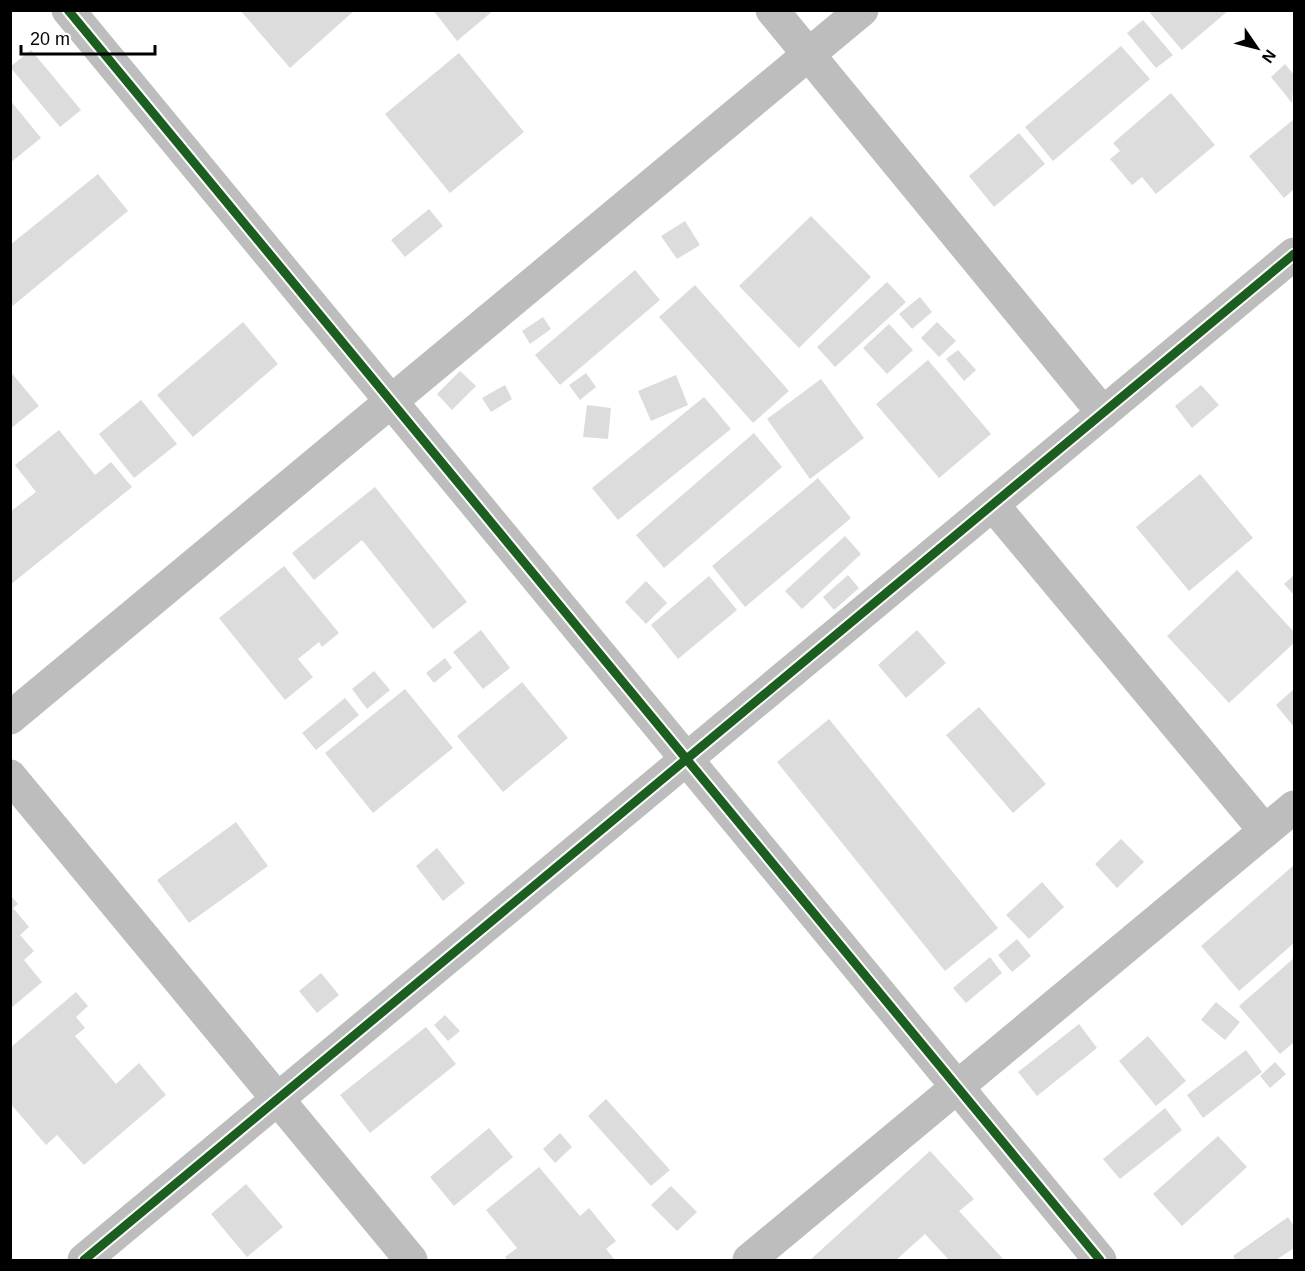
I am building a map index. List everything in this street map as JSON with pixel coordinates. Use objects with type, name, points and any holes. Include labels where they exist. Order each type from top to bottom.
[{"type":"street","points":[[68,10],[1100,1260]]},
{"type":"street","points":[[772,10],[1103,412]]},
{"type":"street","points":[[10,717],[862,10]]},
{"type":"street","points":[[84,1260],[1294,254]]},
{"type":"street","points":[[993,505],[1265,831]]},
{"type":"street","points":[[10,776],[411,1260]]},
{"type":"street","points":[[749,1260],[1294,807]]},
{"type":"building","points":[[240,10],[355,10],[290,68]]},
{"type":"building","points":[[433,10],[494,10],[457,41]]},
{"type":"building","points":[[1153,10],[1229,10],[1182,50],[1150,13]]},
{"type":"building","points":[[1143,20],[1173,55],[1156,68],[1127,33]]},
{"type":"building","points":[[1121,46],[1150,79],[1053,161],[1025,127]]},
{"type":"building","points":[[31,50],[81,110],[60,127],[10,67]]},
{"type":"building","points":[[459,53],[524,132],[450,193],[385,114]]},
{"type":"building","points":[[1285,64],[1294,75],[1292,103],[1271,77]]},
{"type":"building","points":[[1171,93],[1215,145],[1156,194],[1142,177],[1132,185],[1110,159],[1120,151],[1113,143]]},
{"type":"building","points":[[10,100],[41,138],[10,163]]},
{"type":"building","points":[[1294,119],[1294,189],[1284,198],[1249,156]]},
{"type":"building","points":[[1019,133],[1045,164],[994,207],[969,176]]},
{"type":"building","points":[[98,174],[128,211],[10,308],[10,245]]},
{"type":"building","points":[[429,209],[443,226],[405,257],[391,240]]},
{"type":"building","points":[[811,216],[871,277],[799,348],[739,286]]},
{"type":"building","points":[[685,221],[700,245],[677,259],[661,236]]},
{"type":"building","points":[[635,270],[660,300],[560,385],[535,355]]},
{"type":"building","points":[[887,282],[906,302],[835,367],[817,347]]},
{"type":"building","points":[[695,285],[789,391],[753,423],[659,317]]},
{"type":"building","points":[[920,297],[932,312],[912,329],[899,314]]},
{"type":"building","points":[[543,317],[551,329],[530,344],[522,331]]},
{"type":"building","points":[[243,322],[278,364],[193,437],[157,395]]},
{"type":"building","points":[[937,322],[956,341],[939,357],[921,338]]},
{"type":"building","points":[[889,324],[913,350],[887,374],[863,348]]},
{"type":"building","points":[[958,350],[976,370],[964,381],[946,359]]},
{"type":"building","points":[[928,360],[991,434],[939,478],[876,404]]},
{"type":"building","points":[[10,371],[39,406],[10,429]]},
{"type":"building","points":[[460,371],[476,386],[452,410],[437,394]]},
{"type":"building","points":[[586,373],[596,387],[580,400],[569,385]]},
{"type":"building","points":[[676,375],[688,405],[651,421],[638,391]]},
{"type":"building","points":[[821,379],[864,438],[810,479],[767,419]]},
{"type":"building","points":[[505,385],[512,399],[491,412],[482,398]]},
{"type":"building","points":[[1201,385],[1219,405],[1192,428],[1175,406]]},
{"type":"building","points":[[704,397],[731,429],[618,520],[592,488]]},
{"type":"building","points":[[141,400],[177,444],[134,478],[99,434]]},
{"type":"building","points":[[587,405],[611,408],[608,439],[583,437]]},
{"type":"building","points":[[59,430],[95,475],[111,462],[132,487],[10,585],[10,512],[36,492],[15,465]]},
{"type":"building","points":[[754,433],[782,467],[664,568],[636,535]]},
{"type":"building","points":[[1200,474],[1253,538],[1189,591],[1136,527]]},
{"type":"building","points":[[818,478],[851,518],[745,607],[712,566]]},
{"type":"building","points":[[375,487],[467,602],[433,629],[362,540],[314,580],[292,553]]},
{"type":"building","points":[[845,536],[861,554],[802,609],[785,591]]},
{"type":"building","points":[[284,566],[339,633],[322,647],[319,642],[298,659],[313,677],[285,700],[219,618]]},
{"type":"building","points":[[1237,570],[1294,632],[1294,643],[1229,703],[1167,636]]},
{"type":"building","points":[[848,575],[859,588],[834,610],[823,597]]},
{"type":"building","points":[[1294,575],[1294,595],[1284,584]]},
{"type":"building","points":[[709,576],[737,610],[678,659],[651,625]]},
{"type":"building","points":[[646,581],[667,603],[646,624],[625,602]]},
{"type":"building","points":[[481,630],[510,668],[483,689],[453,652]]},
{"type":"building","points":[[917,630],[946,663],[906,698],[878,665]]},
{"type":"building","points":[[445,658],[452,668],[434,683],[426,673]]},
{"type":"building","points":[[374,671],[390,690],[367,709],[352,689]]},
{"type":"building","points":[[522,682],[568,738],[503,792],[457,736]]},
{"type":"building","points":[[405,689],[453,748],[373,813],[325,753]]},
{"type":"building","points":[[1294,689],[1294,727],[1276,705]]},
{"type":"building","points":[[345,698],[359,715],[316,750],[302,733]]},
{"type":"building","points":[[979,707],[1046,784],[1013,813],[946,735]]},
{"type":"building","points":[[829,719],[998,928],[945,971],[777,762]]},
{"type":"building","points":[[236,822],[268,866],[189,923],[157,880]]},
{"type":"building","points":[[1121,839],[1144,862],[1117,888],[1095,864]]},
{"type":"building","points":[[437,848],[465,883],[443,901],[416,866]]},
{"type":"building","points":[[1294,865],[1294,943],[1239,991],[1201,946]]},
{"type":"building","points":[[1042,882],[1064,907],[1029,939],[1006,915]]},
{"type":"building","points":[[10,895],[18,904],[13,908],[29,927],[20,935],[34,951],[24,960],[42,982],[10,1009]]},
{"type":"building","points":[[1017,939],[1031,956],[1012,972],[998,955]]},
{"type":"building","points":[[990,957],[1002,973],[966,1003],[953,988]]},
{"type":"building","points":[[1294,958],[1294,1042],[1280,1054],[1239,1006]]},
{"type":"building","points":[[321,973],[339,995],[317,1013],[299,991]]},
{"type":"building","points":[[76,992],[88,1006],[76,1017],[85,1028],[75,1036],[116,1084],[139,1063],[166,1095],[84,1165],[57,1135],[46,1145],[10,1103],[10,1048]]},
{"type":"building","points":[[1216,1002],[1240,1022],[1225,1040],[1201,1020]]},
{"type":"building","points":[[445,1015],[460,1031],[448,1041],[434,1025]]},
{"type":"building","points":[[1079,1024],[1097,1048],[1037,1096],[1018,1072]]},
{"type":"building","points":[[426,1027],[456,1064],[370,1133],[340,1095]]},
{"type":"building","points":[[1148,1036],[1186,1081],[1156,1106],[1119,1061]]},
{"type":"building","points":[[1246,1050],[1262,1072],[1203,1118],[1187,1095]]},
{"type":"building","points":[[1275,1062],[1286,1074],[1270,1088],[1260,1076]]},
{"type":"building","points":[[606,1099],[670,1170],[651,1186],[588,1116]]},
{"type":"building","points":[[1165,1108],[1182,1130],[1120,1179],[1103,1159]]},
{"type":"building","points":[[489,1128],[513,1157],[454,1206],[430,1177]]},
{"type":"building","points":[[560,1133],[572,1147],[555,1163],[543,1149]]},
{"type":"building","points":[[1218,1136],[1247,1167],[1182,1226],[1153,1194]]},
{"type":"building","points":[[930,1151],[974,1199],[959,1211],[1004,1260],[949,1260],[925,1234],[896,1260],[810,1260]]},
{"type":"building","points":[[539,1167],[580,1216],[589,1208],[616,1241],[606,1249],[615,1260],[508,1260],[505,1257],[517,1248],[486,1210]]},
{"type":"building","points":[[246,1184],[283,1227],[247,1257],[211,1214]]},
{"type":"building","points":[[671,1186],[697,1212],[677,1231],[651,1205]]},
{"type":"building","points":[[1288,1217],[1294,1226],[1294,1248],[1276,1260],[1236,1260],[1233,1256]]},
{"type":"cycle path","points":[[68,10],[1100,1260]]},
{"type":"cycle path","points":[[84,1260],[1294,254]]}]
